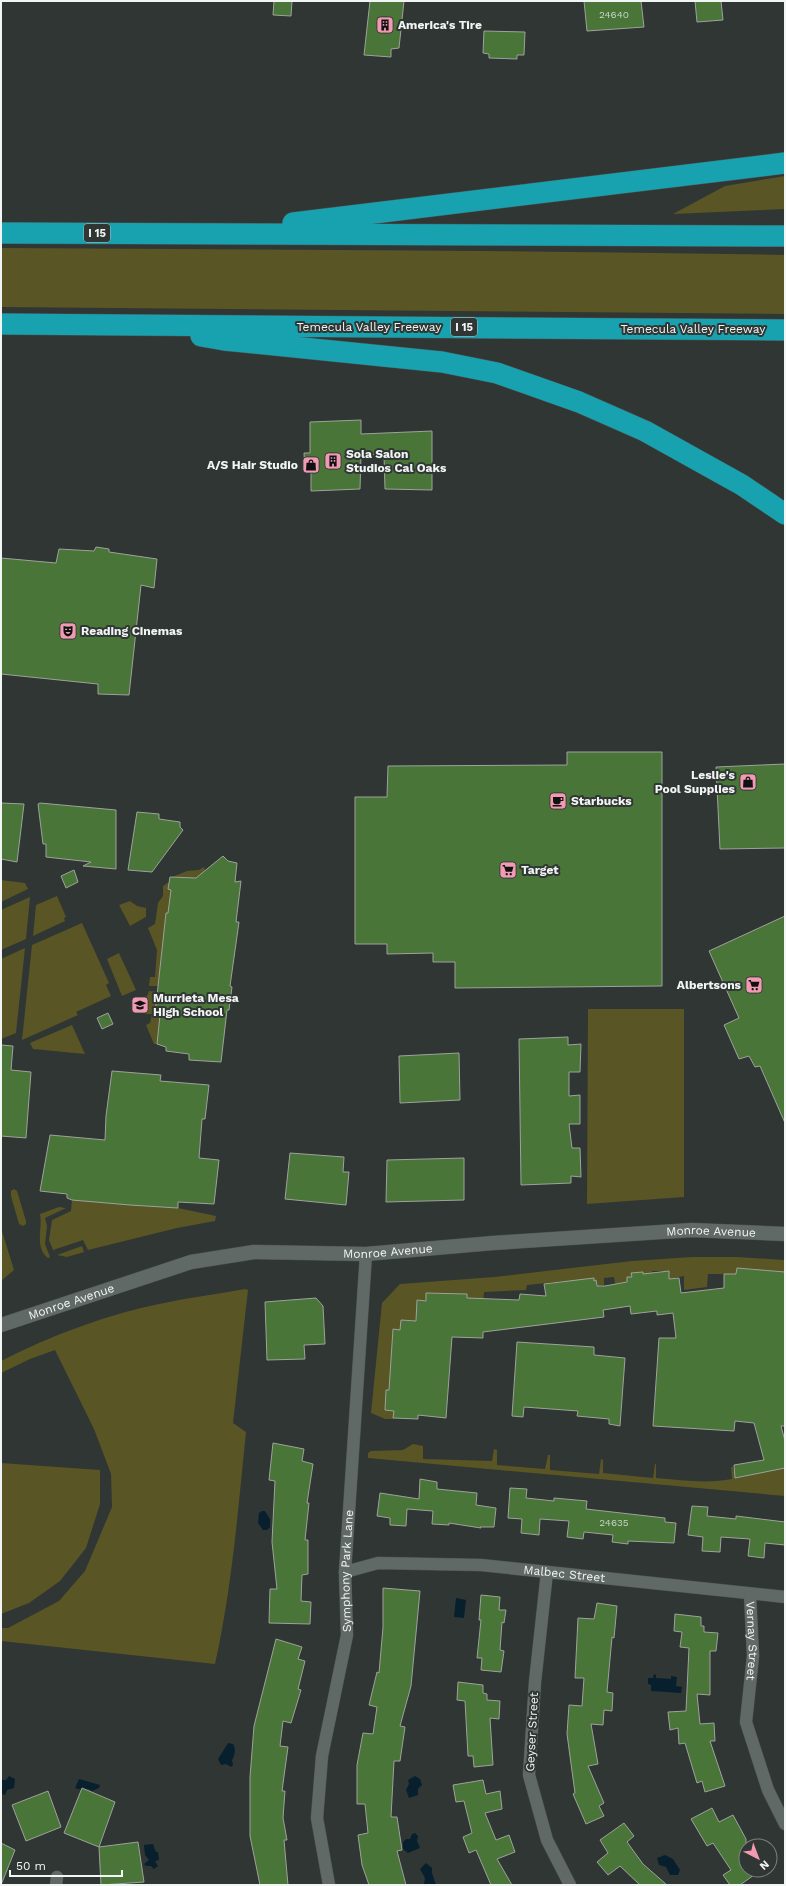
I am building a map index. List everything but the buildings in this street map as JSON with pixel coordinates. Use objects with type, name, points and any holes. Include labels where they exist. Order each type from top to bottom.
[{"type":"highway","points":[[193,234],[424,208],[785,163]]},
{"type":"highway","name":"I 15","points":[[1,233],[783,236]]},
{"type":"highway","name":"Temecula Valley Freeway","points":[[1,324],[785,330]]},
{"type":"highway","points":[[143,325],[224,340],[442,362],[497,373],[579,402],[639,428],[742,485],[785,514]]},
{"type":"street","name":"Monroe Avenue","points":[[1,1325],[191,1262],[254,1252],[366,1254],[493,1242],[692,1230],[785,1234]]},
{"type":"street","name":"Symphony Park Lane","points":[[329,1885],[317,1818],[322,1756],[347,1635],[345,1572],[366,1254]]},
{"type":"street","name":"Malbec Street","points":[[345,1572],[378,1563],[481,1565],[785,1597]]},
{"type":"street","name":"Geyser Street","points":[[547,1572],[535,1682],[529,1775],[547,1840],[570,1885]]},
{"type":"street","name":"Vernay Street","points":[[750,1594],[753,1656],[746,1722],[768,1790],[785,1824]]},
{"type":"shaded area","points":[[785,176],[785,209],[673,214],[725,186]]},
{"type":"shaded area","points":[[1,248],[491,251],[785,255],[785,314],[1,307]]},
{"type":"shaded area","points":[[204,867],[205,871],[196,878],[172,877],[187,871],[199,870]]},
{"type":"shaded area","points":[[1,880],[25,883],[28,889],[1,902]]},
{"type":"shaded area","points":[[169,882],[168,889],[171,890],[172,913],[166,913],[158,986],[149,986],[150,977],[155,977],[157,950],[148,928],[155,924],[158,903],[163,896],[163,886]]},
{"type":"shaded area","points":[[57,896],[66,917],[64,918],[65,921],[33,936],[36,905]]},
{"type":"shaded area","points":[[30,897],[26,939],[1,950],[1,910]]},
{"type":"shaded area","points":[[130,901],[137,906],[146,908],[146,917],[130,926],[119,905]]},
{"type":"shaded area","points":[[82,923],[109,983],[106,985],[111,996],[76,1012],[78,1015],[22,1040],[32,945]]},
{"type":"shaded area","points":[[25,948],[16,1033],[1,1039],[1,959]]},
{"type":"shaded area","points":[[119,953],[136,990],[122,996],[107,959]]},
{"type":"shaded area","points":[[149,991],[158,992],[160,1015],[157,1044],[154,1044],[146,1025],[150,1023],[152,1014],[146,1014],[140,999],[147,996]]},
{"type":"shaded area","points":[[588,1009],[684,1009],[684,1197],[587,1204]]},
{"type":"shaded area","points":[[72,1025],[85,1054],[33,1049],[30,1043]]},
{"type":"shaded area","points":[[14,1189],[17,1191],[26,1221],[26,1224],[23,1226],[19,1224],[11,1196],[11,1191]]},
{"type":"shaded area","points":[[72,1200],[178,1208],[216,1216],[215,1221],[177,1228],[88,1250],[83,1240],[53,1250],[49,1240],[52,1220],[71,1211]]},
{"type":"shaded area","points":[[59,1207],[66,1208],[45,1218],[47,1226],[45,1244],[50,1257],[48,1258],[44,1254],[40,1243],[40,1214]]},
{"type":"shaded area","points":[[1,1228],[14,1270],[1,1281]]},
{"type":"shaded area","points":[[82,1246],[84,1252],[67,1257],[57,1255]]},
{"type":"shaded area","points":[[692,1257],[737,1257],[785,1260],[785,1272],[764,1270],[754,1279],[754,1269],[737,1268],[736,1274],[708,1274],[707,1287],[684,1290],[684,1276],[669,1279],[668,1271],[652,1271],[656,1284],[644,1285],[642,1272],[632,1273],[632,1277],[627,1277],[627,1282],[615,1284],[614,1277],[604,1278],[604,1285],[597,1286],[596,1281],[594,1281],[567,1288],[566,1281],[527,1285],[526,1290],[484,1292],[483,1305],[467,1298],[467,1294],[426,1293],[426,1301],[418,1300],[416,1321],[400,1330],[393,1329],[392,1349],[397,1391],[386,1390],[385,1410],[394,1410],[394,1419],[385,1419],[371,1413],[382,1303],[400,1284],[494,1277],[632,1261]]},
{"type":"shaded area","points":[[245,1289],[248,1290],[233,1423],[246,1432],[230,1578],[215,1664],[1,1641],[1,1628],[8,1628],[59,1601],[85,1571],[112,1507],[111,1474],[94,1429],[55,1350],[30,1359],[1,1373],[1,1361],[60,1334],[101,1319],[174,1301]]},
{"type":"shaded area","points":[[413,1444],[423,1446],[423,1459],[492,1461],[494,1449],[497,1450],[497,1465],[545,1469],[548,1455],[550,1455],[550,1470],[599,1474],[601,1459],[603,1460],[603,1473],[653,1478],[656,1464],[656,1478],[684,1481],[713,1481],[732,1479],[731,1467],[733,1467],[735,1478],[785,1468],[785,1496],[368,1458],[368,1453],[371,1451],[403,1450]]},
{"type":"shaded area","points":[[1,1463],[100,1470],[100,1504],[86,1548],[60,1581],[29,1603],[1,1614]]},
{"type":"water","points":[[265,1511],[270,1519],[270,1527],[267,1530],[263,1530],[258,1523],[259,1513]]},
{"type":"water","points":[[456,1598],[466,1600],[464,1618],[454,1617]]},
{"type":"water","points":[[654,1674],[656,1675],[656,1678],[671,1679],[671,1676],[677,1677],[676,1686],[682,1687],[681,1693],[651,1691],[651,1685],[648,1684],[648,1678],[653,1678]]},
{"type":"water","points":[[228,1743],[233,1744],[235,1748],[232,1760],[233,1765],[231,1767],[226,1764],[221,1765],[218,1759]]},
{"type":"water","points":[[9,1776],[15,1779],[14,1788],[7,1790],[5,1795],[1,1794],[1,1780],[6,1780]]},
{"type":"water","points":[[415,1776],[420,1779],[422,1785],[418,1789],[418,1795],[409,1798],[406,1790],[409,1784],[408,1780]]},
{"type":"water","points":[[79,1779],[100,1785],[99,1788],[92,1791],[88,1789],[85,1791],[75,1788]]},
{"type":"water","points":[[415,1833],[418,1836],[417,1841],[420,1848],[408,1853],[403,1849],[403,1842],[406,1839],[410,1839],[412,1834]]},
{"type":"water","points":[[153,1844],[156,1852],[158,1852],[159,1860],[155,1861],[158,1866],[154,1869],[151,1866],[146,1866],[144,1864],[149,1860],[145,1855],[144,1845]]},
{"type":"water","points":[[665,1855],[673,1859],[680,1870],[678,1875],[670,1875],[666,1867],[659,1865],[657,1858]]},
{"type":"water","points":[[426,1863],[432,1868],[436,1885],[424,1884],[425,1878],[420,1869]]},
{"type":"place","name":"America's Tire","points":[[385,25]]},
{"type":"place","name":"Sola Salon Studios Cal Oaks","points":[[333,461]]},
{"type":"place","name":"A/S Hair Studio","points":[[311,465]]},
{"type":"place","name":"Reading Cinemas","points":[[68,631]]},
{"type":"place","name":"Leslie's Pool Supplies","points":[[748,782]]},
{"type":"place","name":"Starbucks","points":[[558,801]]},
{"type":"place","name":"Target","points":[[508,870]]},
{"type":"place","name":"Albertsons","points":[[754,985]]},
{"type":"place","name":"Murrieta Mesa High School","points":[[140,1005]]}]
